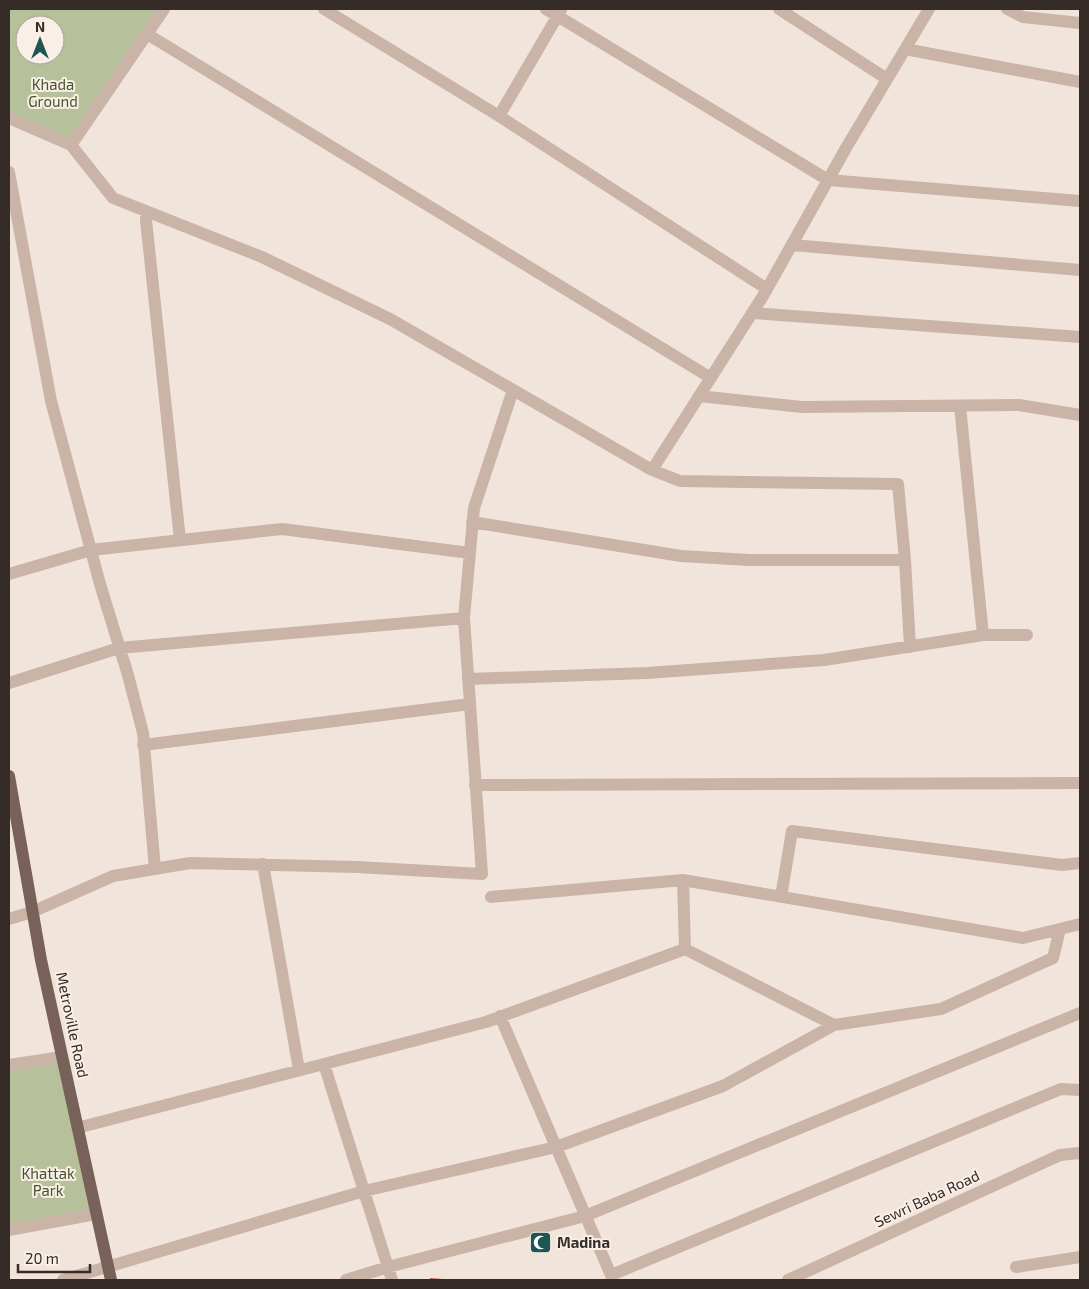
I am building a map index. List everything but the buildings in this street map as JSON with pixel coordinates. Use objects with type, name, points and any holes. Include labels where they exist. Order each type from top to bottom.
[{"type":"main road","name":"Metroville Road","points":[[9,776],[41,960],[109,1274]]},
{"type":"street","points":[[71,144],[164,9]]},
{"type":"street","points":[[324,9],[499,116],[767,289]]},
{"type":"street","points":[[546,9],[560,12],[828,180],[1080,201]]},
{"type":"street","points":[[779,9],[887,79]]},
{"type":"street","points":[[652,470],[753,313],[828,180],[929,9]]},
{"type":"street","points":[[1007,9],[1023,17],[1080,23]]},
{"type":"street","points":[[499,116],[560,12]]},
{"type":"street","points":[[147,34],[711,378]]},
{"type":"street","points":[[905,49],[1080,82]]},
{"type":"street","points":[[9,118],[71,144],[113,198],[262,257],[390,319],[652,470],[680,481],[898,484],[910,647]]},
{"type":"street","points":[[9,172],[52,401],[91,550],[143,733],[155,869]]},
{"type":"street","points":[[146,211],[180,540]]},
{"type":"street","points":[[792,245],[1080,270]]},
{"type":"street","points":[[753,313],[1080,338]]},
{"type":"street","points":[[9,920],[32,912],[113,876],[190,862],[357,866],[482,874],[464,618],[474,508],[513,390]]},
{"type":"street","points":[[699,396],[802,406],[1018,405],[1080,415]]},
{"type":"street","points":[[960,406],[983,635]]},
{"type":"street","points":[[472,522],[681,556],[749,560],[905,560]]},
{"type":"street","points":[[9,574],[91,550],[282,529],[470,553]]},
{"type":"street","points":[[9,683],[119,648],[464,618]]},
{"type":"street","points":[[468,680],[647,673],[824,660],[983,635],[1027,634]]},
{"type":"street","points":[[143,745],[470,704]]},
{"type":"street","points":[[475,785],[1080,783]]},
{"type":"street","points":[[781,896],[792,831],[1062,865],[1080,863]]},
{"type":"street","points":[[263,864],[299,1070]]},
{"type":"street","points":[[683,880],[685,949]]},
{"type":"street","points":[[491,896],[683,880],[1023,938],[1080,924]]},
{"type":"street","points":[[63,1280],[109,1274],[364,1191],[556,1147],[723,1086],[834,1025],[941,1009],[1053,958],[1060,929]]},
{"type":"street","points":[[77,1128],[486,1022],[685,949],[834,1025]]},
{"type":"street","points":[[346,1280],[585,1216],[1080,1013]]},
{"type":"street","points":[[500,1016],[612,1278],[1061,1089],[1080,1090]]},
{"type":"street","points":[[9,1065],[62,1057]]},
{"type":"street","points":[[324,1064],[392,1280]]},
{"type":"street","name":"Sewri Baba Road","points":[[788,1280],[1060,1155],[1080,1153]]},
{"type":"street","points":[[9,1230],[96,1214]]},
{"type":"street","points":[[1016,1267],[1080,1257]]},
{"type":"green space","name":"Khada Ground","points":[[9,9],[165,9],[68,140],[9,120]]},
{"type":"green space","name":"Khattak Park","points":[[62,1057],[96,1214],[9,1230],[9,1065]]},
{"type":"place","name":"Madina","points":[[541,1243]]}]
